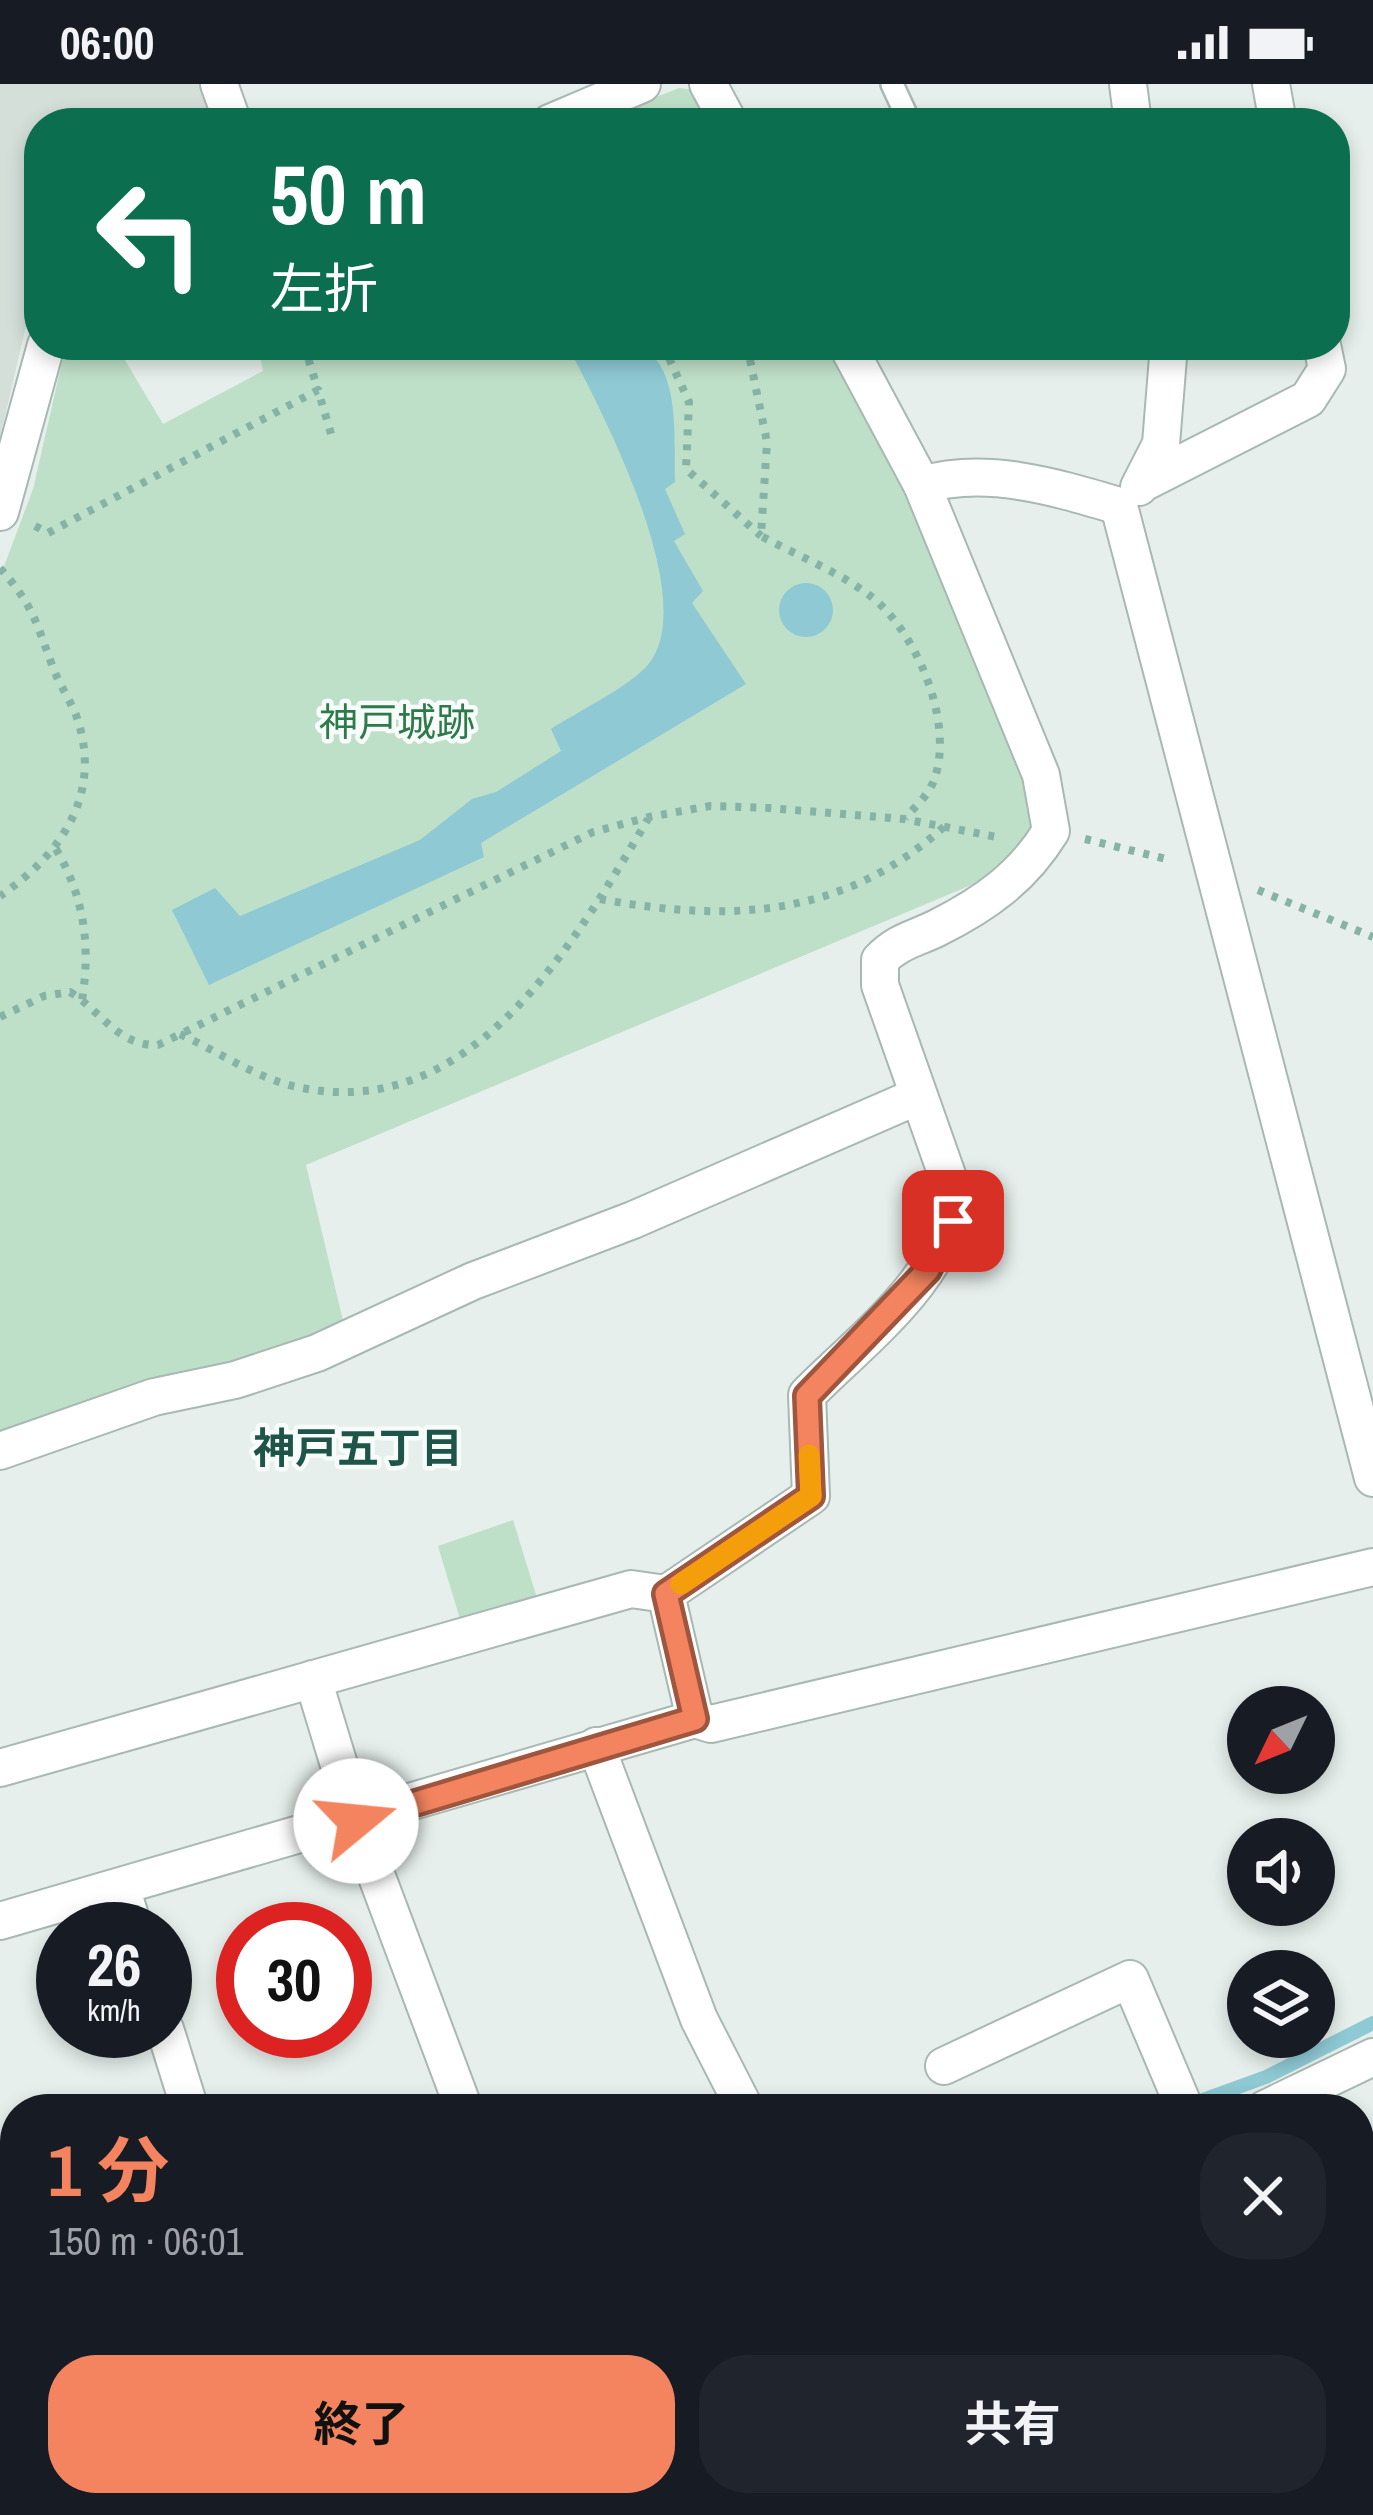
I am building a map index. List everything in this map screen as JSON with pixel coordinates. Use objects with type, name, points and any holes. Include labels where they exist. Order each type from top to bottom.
[{"type":"street","points":[[585,108],[642,84]]},
{"type":"street","points":[[1,510],[42,360]]},
{"type":"street","points":[[0,1768],[631,1589],[666,1594],[811,1496],[807,1396],[938,1257],[953,1221],[953,1192],[880,985],[880,960],[897,943],[937,928],[1010,886],[1051,831],[1041,775],[922,485],[855,360]]},
{"type":"street","points":[[1168,360],[1161,444],[1131,494],[1373,1478]]},
{"type":"street","points":[[922,485],[951,476],[1131,494],[1308,399],[1327,369],[1325,360]]},
{"type":"street","points":[[0,1451],[154,1397],[236,1380],[317,1353],[473,1280],[633,1220],[919,1096]]},
{"type":"street","points":[[0,1922],[695,1719],[711,1724],[1373,1567]]},
{"type":"street","points":[[666,1594],[695,1719]]},
{"type":"street","points":[[313,1679],[356,1821],[458,2094]]},
{"type":"street","points":[[596,1746],[699,2019],[737,2094]]},
{"type":"street","points":[[121,1886],[126,1902]]},
{"type":"street","points":[[944,2066],[1130,1979],[1179,2094]]},
{"type":"street","points":[[1296,2094],[1373,2056]]},
{"type":"street","points":[[174,2058],[185,2094]]},
{"type":"path","points":[[309,360],[332,437]]},
{"type":"path","points":[[670,360],[689,402],[686,469],[761,536],[869,595],[897,623],[916,654],[938,716],[937,754],[931,788],[904,819]]},
{"type":"path","points":[[750,360],[767,442],[761,536]]},
{"type":"path","points":[[1,510],[48,533],[318,390]]},
{"type":"path","points":[[0,568],[34,608],[53,668],[77,719],[85,777],[77,816],[56,849],[0,896]]},
{"type":"path","points":[[0,1017],[44,996],[70,992],[117,1035],[139,1045],[158,1045],[593,832],[710,806],[904,819],[1014,843],[1051,831]]},
{"type":"path","points":[[180,1034],[292,1087],[362,1095],[463,1058],[555,964],[649,818]]},
{"type":"path","points":[[600,899],[676,913],[772,911],[901,866],[946,825]]},
{"type":"path","points":[[56,849],[75,882],[84,929],[88,961],[82,1000]]},
{"type":"shaded area","points":[[0,84],[200,84],[209,108],[24,108],[24,334],[0,438]]},
{"type":"green space","points":[[679,88],[701,91],[710,108],[628,108]]},
{"type":"green space","name":"神戸城跡","points":[[63,360],[125,360],[163,424],[263,371],[261,360],[840,360],[905,486],[1029,779],[1036,822],[1014,867],[306,1165],[345,1329],[0,1434],[0,577],[33,489]]},
{"type":"green space","points":[[513,1520],[537,1598],[460,1619],[438,1546]]},
{"type":"water","points":[[575,360],[655,360],[672,405],[675,482],[665,489],[685,534],[674,541],[703,591],[692,603],[746,684],[481,843],[484,857],[209,985],[172,910],[215,888],[240,916],[420,840],[472,799],[496,792],[561,751],[551,729],[618,689],[650,662],[662,632],[663,594],[640,503]]},
{"type":"water","points":[[806,583],[825,591],[833,610],[825,629],[806,637],[787,629],[779,610],[787,591]]},
{"type":"waterway","points":[[1219,2094],[1266,2077],[1373,2023]]},
{"type":"slow traffic","points":[[681,1584],[811,1496],[809,1455]]},
{"type":"district","name":"神戸五丁目","points":[[358,1448]]},
{"type":"route","points":[[356,1821],[695,1719],[666,1594],[811,1496],[807,1396],[928,1270],[953,1221]]}]
